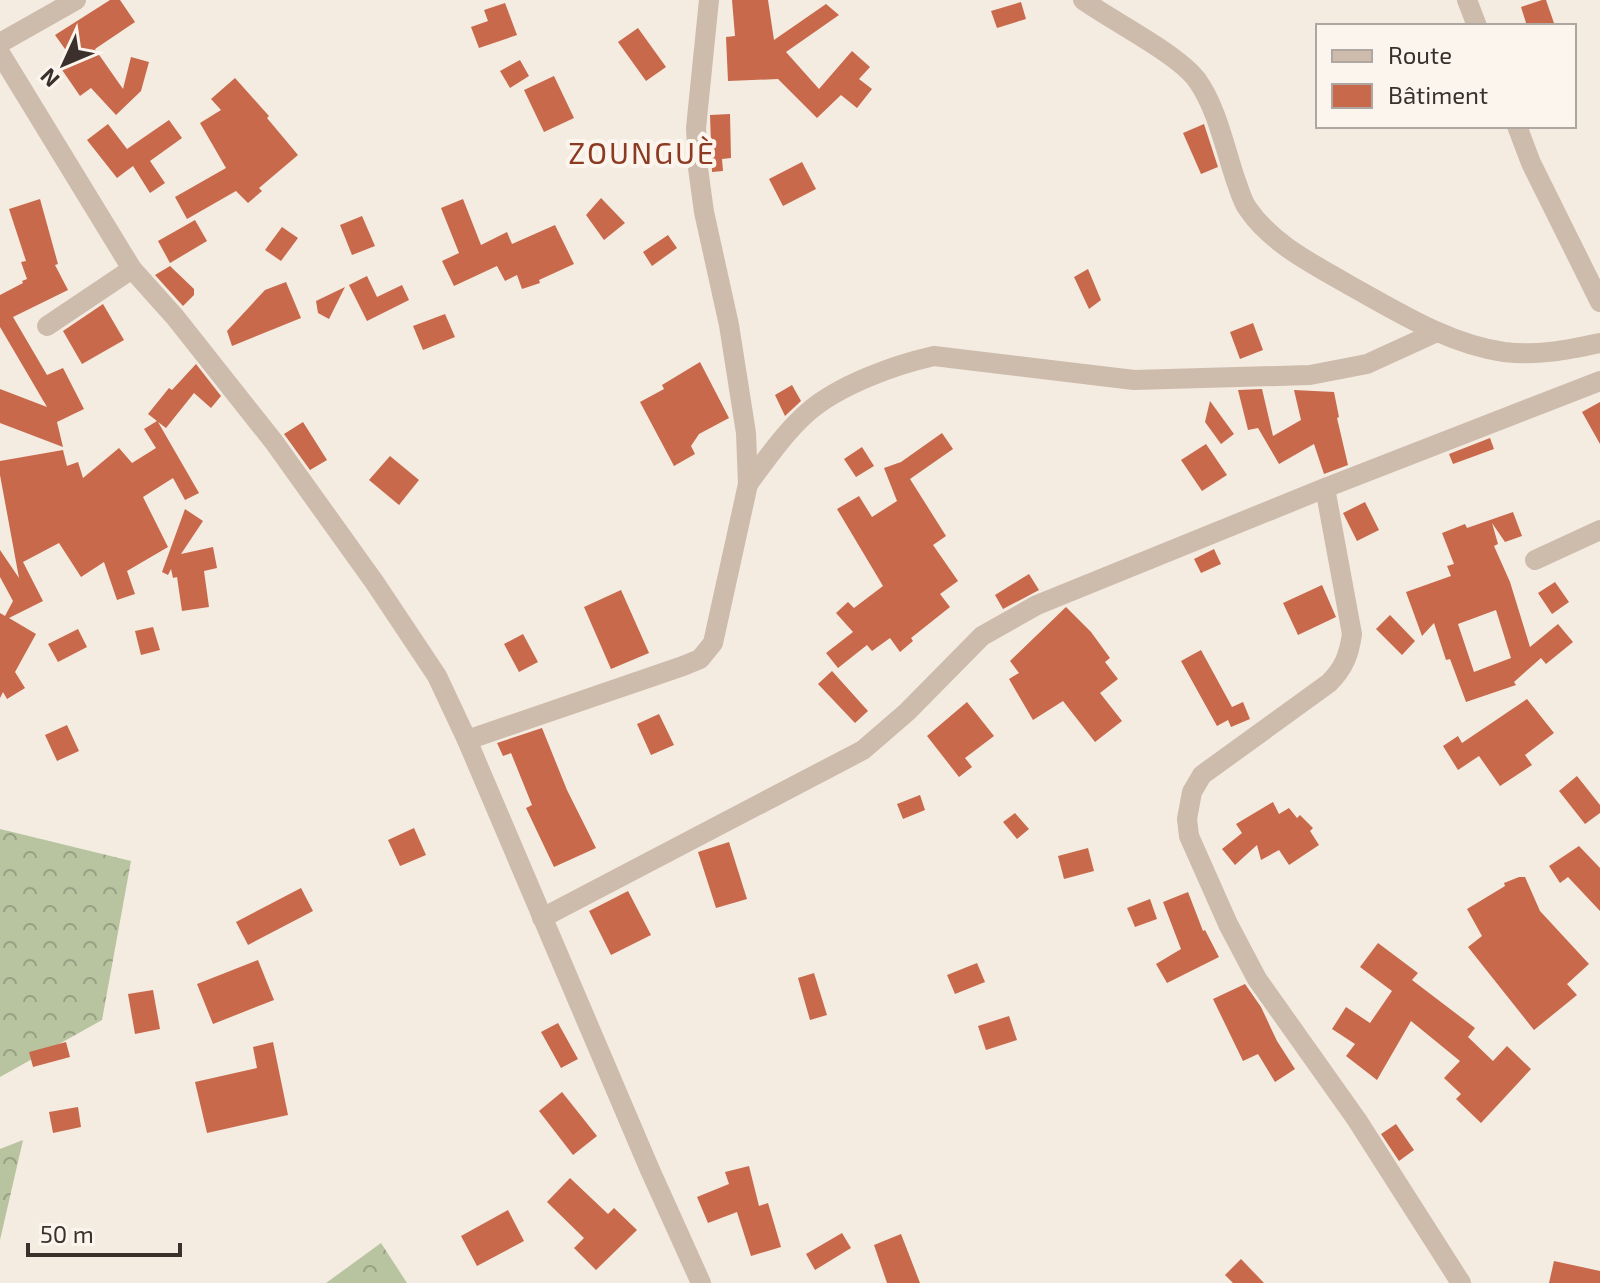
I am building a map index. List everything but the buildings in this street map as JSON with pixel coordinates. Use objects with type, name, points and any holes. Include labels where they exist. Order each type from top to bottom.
[{"type":"street","points":[[0,43],[76,0]]},
{"type":"street","points":[[467,740],[683,666],[707,652],[713,643],[748,484],[746,433],[729,325],[704,212],[698,168],[696,128],[709,0]]},
{"type":"street","points":[[1083,0],[1179,63],[1196,78],[1207,97],[1245,206],[1270,234],[1302,258],[1437,332],[1504,352],[1552,354],[1600,343]]},
{"type":"street","points":[[1467,0],[1476,24]]},
{"type":"street","points":[[0,53],[132,269],[175,317],[274,442],[437,676],[701,1283]]},
{"type":"street","points":[[1518,128],[1531,163],[1600,302]]},
{"type":"street","points":[[47,326],[132,269]]},
{"type":"street","points":[[748,484],[776,446],[809,411],[841,390],[906,363],[934,356],[1134,380],[1310,375],[1367,364],[1437,332]]},
{"type":"street","points":[[542,918],[863,750],[907,712],[982,636],[1037,605],[1600,381]]},
{"type":"street","points":[[1325,488],[1352,634],[1349,654],[1329,683],[1202,775],[1192,792],[1187,819],[1189,836],[1228,924],[1257,979],[1364,1131],[1461,1283]]},
{"type":"street","points":[[1535,560],[1600,530]]},
{"type":"green space","points":[[0,829],[131,861],[102,1020],[0,1077]]},
{"type":"green space","points":[[23,1140],[0,1240],[0,1149]]},
{"type":"green space","points":[[381,1243],[407,1283],[326,1283]]},
{"type":"district","name":"ZOUNGUÈ","points":[[642,152]]}]
